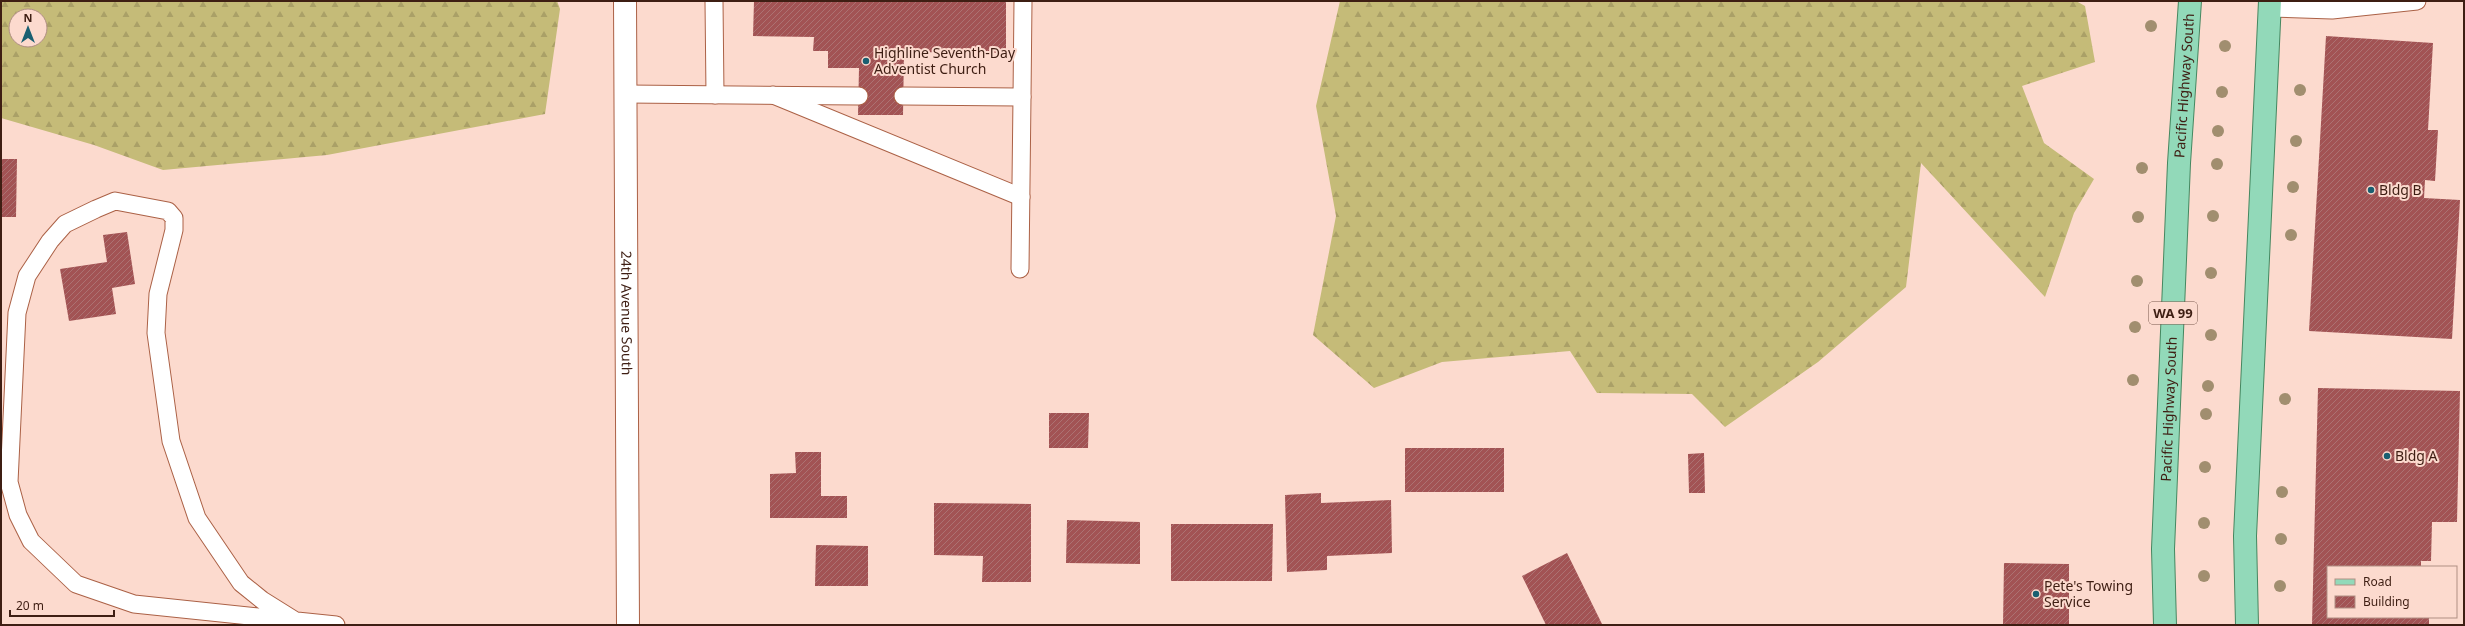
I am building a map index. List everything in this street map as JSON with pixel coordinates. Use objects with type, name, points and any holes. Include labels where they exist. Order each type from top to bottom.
[{"type":"main road","name":"Pacific Highway South","points":[[2165,625],[2163,549],[2178,163],[2190,1]]},
{"type":"main road","points":[[2247,625],[2245,536],[2270,4]]},
{"type":"street","name":"24th Avenue South","points":[[625,1],[628,625]]},
{"type":"lane","points":[[714,1],[714,95]]},
{"type":"lane","points":[[1020,269],[1024,1]]},
{"type":"lane","points":[[2270,4],[2332,10],[2418,1]]},
{"type":"lane","points":[[626,94],[859,96]]},
{"type":"lane","points":[[773,95],[1020,197]]},
{"type":"lane","points":[[903,96],[1022,98]]},
{"type":"lane","points":[[294,620],[262,600],[240,583],[197,518],[171,441],[156,333],[158,294],[174,218],[168,211],[115,201],[65,224],[50,241],[27,276],[17,313],[9,482],[18,515],[30,541],[51,563],[76,584],[134,604],[336,625]]},
{"type":"green space","points":[[1,1],[557,1],[560,9],[545,114],[327,155],[163,170],[94,145],[1,118]]},
{"type":"green space","points":[[1340,1],[2076,1],[2085,6],[2095,62],[2022,86],[2044,143],[2094,179],[2074,213],[2045,297],[1921,163],[1906,287],[1818,362],[1725,427],[1692,394],[1597,393],[1570,351],[1442,362],[1374,388],[1313,335],[1336,216],[1316,106]]},
{"type":"building","name":"Highline Seventh-Day Adventist Church","points":[[754,1],[1006,1],[1006,53],[904,52],[903,115],[858,115],[859,68],[828,68],[828,51],[813,51],[814,37],[753,36]]},
{"type":"building","name":"Bldg B","points":[[2326,36],[2433,43],[2428,130],[2438,130],[2435,181],[2425,180],[2424,198],[2460,200],[2452,339],[2309,331]]},
{"type":"building","points":[[1,159],[17,159],[16,217],[1,217]]},
{"type":"building","points":[[127,232],[135,284],[112,288],[116,314],[69,321],[60,269],[107,262],[103,235]]},
{"type":"building","name":"Bldg A","points":[[2318,388],[2460,391],[2457,522],[2432,522],[2431,561],[2421,561],[2421,566],[2327,566],[2327,618],[2429,618],[2429,625],[2312,625]]},
{"type":"building","points":[[1049,413],[1089,413],[1088,448],[1049,448]]},
{"type":"building","points":[[1405,448],[1504,448],[1504,492],[1405,492]]},
{"type":"building","points":[[795,452],[821,452],[821,496],[847,496],[847,518],[770,518],[770,474],[796,473]]},
{"type":"building","points":[[1704,453],[1705,493],[1689,493],[1688,454]]},
{"type":"building","points":[[1321,493],[1321,503],[1391,500],[1392,553],[1327,556],[1327,570],[1287,572],[1285,495]]},
{"type":"building","points":[[934,503],[1031,504],[1031,582],[982,582],[983,556],[934,555]]},
{"type":"building","points":[[1067,520],[1140,522],[1140,564],[1066,563]]},
{"type":"building","points":[[1171,524],[1273,524],[1272,581],[1171,581]]},
{"type":"building","points":[[816,545],[868,546],[868,586],[815,586]]},
{"type":"building","points":[[1567,553],[1602,624],[1600,625],[1546,625],[1522,576]]},
{"type":"building","name":"Pete's Towing Service","points":[[2004,563],[2069,564],[2069,625],[2003,625]]},
{"type":"place","name":"Highline Seventh-Day Adventist Church","points":[[866,61]]},
{"type":"place","name":"Bldg B","points":[[2371,190]]},
{"type":"place","name":"Bldg A","points":[[2387,456]]},
{"type":"place","name":"Pete's Towing Service","points":[[2036,594]]}]
